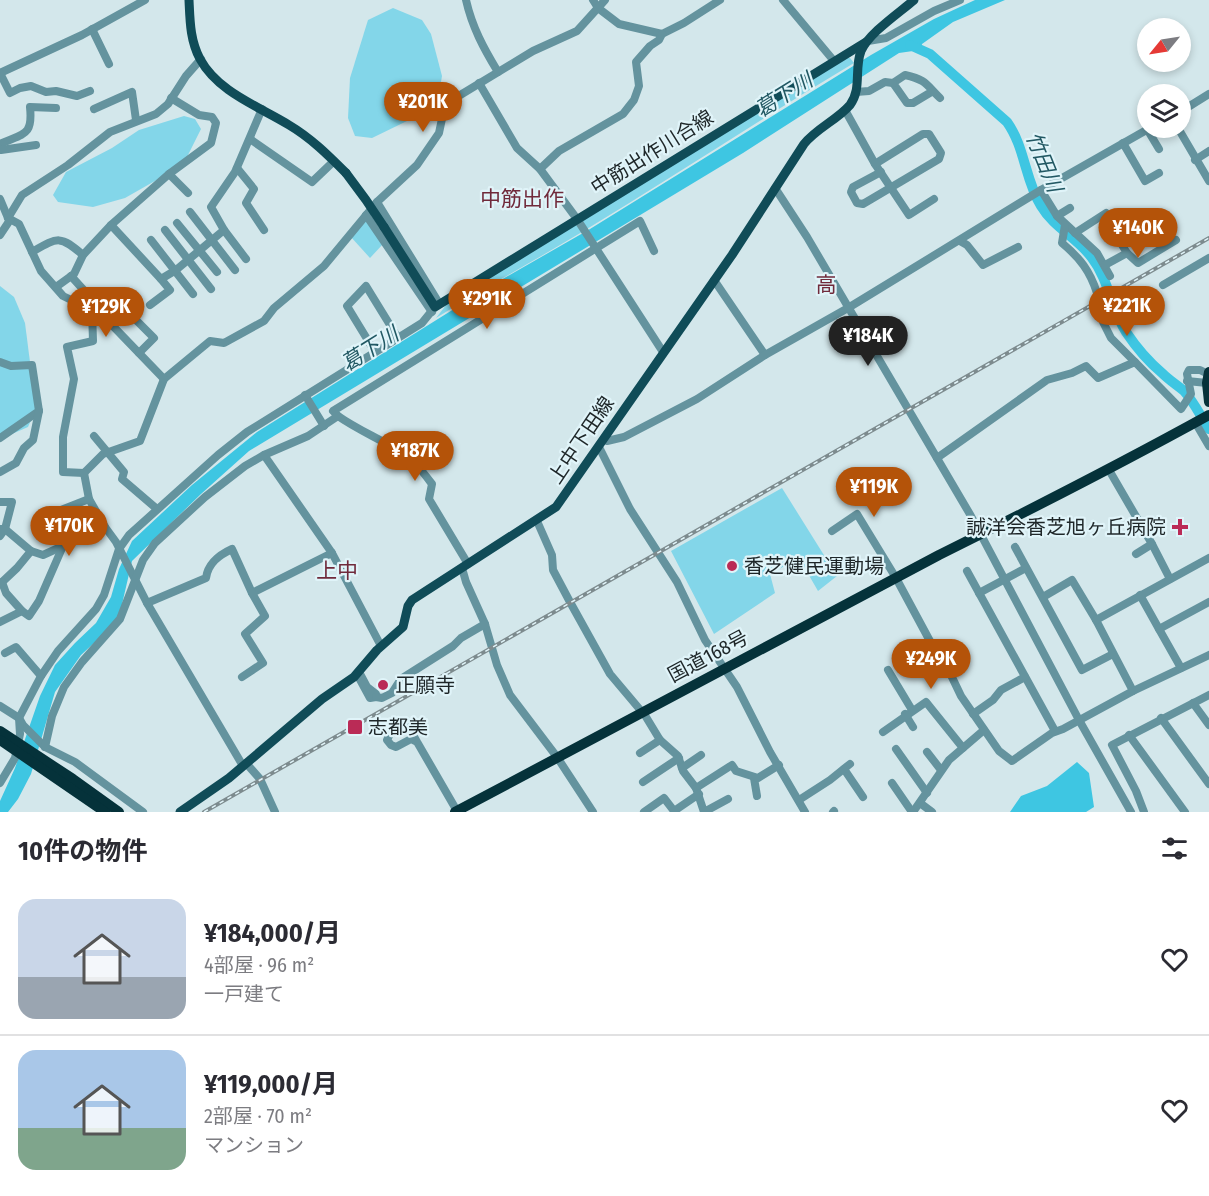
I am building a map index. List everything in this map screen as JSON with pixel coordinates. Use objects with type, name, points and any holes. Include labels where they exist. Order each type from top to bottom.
[{"type":"highway","points":[[1208,376],[1209,402]]},
{"type":"highway","name":"国道168号","points":[[456,811],[939,555],[980,536],[994,536],[1110,473],[1130,466],[1208,415]]},
{"type":"highway","points":[[0,730],[119,812]]},
{"type":"highway","points":[[0,740],[105,812]]},
{"type":"main road","points":[[189,0],[190,26],[201,59],[220,83],[304,135],[346,173],[362,193],[436,308]]},
{"type":"main road","name":"上中下田線","points":[[180,812],[244,765],[322,699],[358,673],[381,646],[403,627],[409,602],[556,507],[810,137],[845,110],[857,87],[860,57],[868,40],[914,0]]},
{"type":"main road","name":"中筋出作川合線","points":[[436,308],[579,223],[868,40]]},
{"type":"street","points":[[90,91],[77,96],[56,91],[46,92],[31,86],[10,93],[0,73],[92,29],[145,0]]},
{"type":"street","points":[[466,0],[469,15],[481,45],[498,72]]},
{"type":"street","points":[[593,0],[598,8],[619,24],[662,34],[684,24],[720,0]]},
{"type":"street","points":[[0,199],[9,219],[19,224],[41,271],[63,296],[92,310],[93,341],[67,347],[74,379],[63,437],[63,472],[84,473],[103,454],[140,441],[164,378],[210,341],[225,343],[264,321],[274,308],[324,266],[377,202],[417,165],[439,133],[442,114],[452,100],[533,51],[577,31],[605,0]]},
{"type":"street","points":[[783,0],[834,61]]},
{"type":"street","points":[[868,40],[886,38],[934,11],[960,0]]},
{"type":"street","points":[[92,29],[109,64]]},
{"type":"street","points":[[540,169],[560,151],[623,114],[634,100],[639,86],[636,62],[650,46],[659,40],[662,34]]},
{"type":"street","points":[[0,235],[22,195],[68,165],[110,132],[156,114],[168,104],[186,76],[201,59]]},
{"type":"street","points":[[893,83],[905,75],[922,79],[940,98]]},
{"type":"street","points":[[857,87],[869,91],[885,82],[893,83]]},
{"type":"street","points":[[478,83],[517,148],[540,169],[579,223],[663,352]]},
{"type":"street","points":[[893,83],[894,88],[907,103],[913,103],[933,91]]},
{"type":"street","points":[[94,109],[132,92],[136,120]]},
{"type":"street","points":[[1191,105],[1209,94]]},
{"type":"street","points":[[57,287],[74,274],[83,255],[111,225],[169,174],[211,143],[216,123],[212,117],[199,115],[171,99]]},
{"type":"street","points":[[0,147],[28,131],[32,124],[30,107],[56,108]]},
{"type":"street","points":[[246,259],[224,230],[211,207],[237,168],[262,109]]},
{"type":"street","points":[[845,110],[875,164],[909,215],[934,199]]},
{"type":"street","points":[[875,164],[923,134],[929,134],[941,153],[939,159],[862,204],[857,203],[850,192],[853,187],[880,172]]},
{"type":"street","points":[[805,812],[725,668],[705,640],[671,572],[630,509],[602,443],[624,437],[697,399],[765,354],[848,308],[1137,135]]},
{"type":"street","points":[[250,138],[312,182],[334,161]]},
{"type":"street","points":[[1153,138],[1159,149]]},
{"type":"street","points":[[1183,138],[1195,160],[1208,176]]},
{"type":"street","points":[[1123,143],[1144,181],[1159,173]]},
{"type":"street","points":[[0,147],[36,145]]},
{"type":"street","points":[[0,147],[0,161]]},
{"type":"street","points":[[1195,160],[1209,152]]},
{"type":"street","points":[[237,168],[254,189],[246,202],[264,230]]},
{"type":"street","points":[[169,174],[188,193]]},
{"type":"street","points":[[775,188],[807,237],[971,516],[1079,720],[1131,812]]},
{"type":"street","points":[[1040,191],[1065,226],[1090,246],[1105,265],[1110,276]]},
{"type":"street","points":[[377,202],[436,308]]},
{"type":"street","points":[[1057,216],[1070,208]]},
{"type":"street","points":[[190,212],[235,270]]},
{"type":"street","points":[[1075,233],[1106,213]]},
{"type":"street","points":[[366,215],[436,308]]},
{"type":"street","points":[[593,812],[557,757],[510,695],[497,665],[465,566],[429,499],[432,484],[418,467],[399,452],[364,434],[333,411],[640,221],[654,251]]},
{"type":"street","points":[[177,222],[217,272]]},
{"type":"street","points":[[111,225],[170,290],[150,305]]},
{"type":"street","points":[[1065,226],[1062,243],[1084,264],[1097,293]]},
{"type":"street","points":[[165,230],[211,289]]},
{"type":"street","points":[[160,279],[176,270],[224,230]]},
{"type":"street","points":[[1117,237],[1127,253],[1138,263],[1176,240]]},
{"type":"street","points":[[32,252],[52,240],[67,241],[83,255]]},
{"type":"street","points":[[151,240],[193,294]]},
{"type":"street","points":[[960,241],[983,265],[1018,247]]},
{"type":"street","points":[[1105,265],[1127,253]]},
{"type":"street","points":[[1163,285],[1209,258]]},
{"type":"street","points":[[71,276],[99,306],[110,323],[164,378]]},
{"type":"street","points":[[714,280],[765,354]]},
{"type":"street","points":[[375,352],[346,306],[366,286],[398,338]]},
{"type":"street","points":[[99,306],[110,292],[154,338],[139,353]]},
{"type":"street","points":[[0,783],[15,758],[21,722],[41,675],[58,651],[101,602],[119,551],[129,535],[235,442],[260,423],[422,323],[436,308]]},
{"type":"street","points":[[1103,322],[1111,338],[1181,409],[1191,394],[1186,374],[1189,370],[1194,368],[1208,376]]},
{"type":"street","points":[[0,362],[11,366],[32,365],[39,411],[33,440],[24,448],[16,463],[0,472]]},
{"type":"street","points":[[937,458],[1047,380],[1072,373],[1086,366],[1098,378],[1135,362]]},
{"type":"street","points":[[1187,381],[1208,376]]},
{"type":"street","points":[[306,396],[324,426]]},
{"type":"street","points":[[0,438],[39,411]]},
{"type":"street","points":[[44,746],[52,716],[64,687],[82,662],[120,620],[143,560],[155,543],[205,497],[245,466],[264,454],[308,436],[338,416]]},
{"type":"street","points":[[1193,424],[1209,446]]},
{"type":"street","points":[[94,436],[124,472],[122,479],[157,509]]},
{"type":"street","points":[[264,454],[332,553],[381,646]]},
{"type":"street","points":[[84,473],[89,499],[116,542],[147,603],[244,765],[260,779],[275,812]]},
{"type":"street","points":[[1110,473],[1170,579]]},
{"type":"street","points":[[31,551],[1,583],[6,594],[29,616],[39,601],[65,545],[61,510],[89,499]]},
{"type":"street","points":[[0,502],[12,502],[2,531],[31,551],[43,555],[105,527]]},
{"type":"street","points":[[832,531],[857,514],[896,578],[931,643],[951,673],[961,696],[999,752],[1012,761],[1054,731],[1063,729],[1132,691],[1209,655]]},
{"type":"street","points":[[537,521],[552,555],[553,570],[610,674],[642,712],[660,740],[672,748],[679,758],[682,768],[697,791],[704,812],[728,800]]},
{"type":"street","points":[[1136,554],[1152,544]]},
{"type":"street","points":[[1015,547],[1082,670],[1113,654]]},
{"type":"street","points":[[147,603],[206,578],[207,569],[220,555],[232,549],[265,616],[244,634],[263,663],[242,677]]},
{"type":"street","points":[[252,593],[332,553]]},
{"type":"street","points":[[1096,620],[1209,558]]},
{"type":"street","points":[[979,593],[1026,568]]},
{"type":"street","points":[[967,571],[1054,731]]},
{"type":"street","points":[[1043,597],[1072,580],[1096,620],[1132,691]]},
{"type":"street","points":[[1140,595],[1180,668]]},
{"type":"street","points":[[1159,629],[1209,602]]},
{"type":"street","points":[[0,622],[22,611]]},
{"type":"street","points":[[358,673],[370,698],[382,698],[392,693],[401,679],[485,624]]},
{"type":"street","points":[[5,653],[16,647],[41,675]]},
{"type":"street","points":[[888,670],[913,727]]},
{"type":"street","points":[[973,714],[993,700],[1001,690],[1025,677]]},
{"type":"street","points":[[1144,812],[1136,791],[1112,745],[1209,695]]},
{"type":"street","points":[[883,732],[908,712],[926,702],[963,748]]},
{"type":"street","points":[[1193,703],[1209,725]]},
{"type":"street","points":[[0,706],[21,722],[44,746],[75,762],[143,812]]},
{"type":"street","points":[[1161,718],[1209,784]]},
{"type":"street","points":[[892,783],[913,812],[949,760],[984,730]]},
{"type":"street","points":[[1129,735],[1185,812]]},
{"type":"street","points":[[640,753],[660,740]]},
{"type":"street","points":[[417,742],[456,811]]},
{"type":"street","points":[[896,749],[927,793]]},
{"type":"street","points":[[927,752],[942,771]]},
{"type":"street","points":[[682,768],[701,755]]},
{"type":"street","points":[[643,782],[679,758]]},
{"type":"street","points":[[644,812],[664,798],[674,811],[732,765],[736,771],[758,778],[779,765]]},
{"type":"street","points":[[799,800],[847,767],[863,797]]},
{"type":"street","points":[[754,778],[757,796]]},
{"type":"street","points":[[921,803],[932,812]]},
{"type":"shaded area","points":[[975,0],[1005,0],[953,22],[922,44],[920,53],[913,51],[899,53],[743,153],[249,451],[132,561],[120,613],[109,629],[81,655],[55,692],[31,774],[18,799],[8,812],[0,812],[0,801],[15,768],[40,696],[55,665],[96,623],[111,597],[119,569],[132,541],[192,485],[257,432],[494,284],[590,229],[871,55],[934,19]]},
{"type":"shaded area","points":[[393,8],[422,20],[431,34],[442,76],[439,93],[407,121],[372,138],[355,136],[348,118],[350,78],[368,20]]},
{"type":"shaded area","points":[[843,58],[850,58],[854,63],[582,232],[436,318],[450,300]]},
{"type":"shaded area","points":[[184,116],[195,119],[201,129],[183,165],[125,198],[93,207],[58,202],[53,195],[66,172],[112,148],[139,130]]},
{"type":"shaded area","points":[[366,219],[383,244],[370,258],[351,237]]},
{"type":"shaded area","points":[[0,286],[14,297],[25,323],[36,409],[28,427],[5,437],[0,436]]},
{"type":"shaded area","name":"香芝健民運動場","points":[[782,488],[837,576],[818,591],[799,558],[770,574],[775,593],[714,634],[671,551]]},
{"type":"shaded area","points":[[1077,762],[1089,773],[1094,807],[1086,812],[1010,812],[1021,796],[1047,786]]},
{"type":"waterway","name":"竹田川","points":[[910,45],[930,54],[1007,122],[1018,142],[1031,185],[1046,214],[1092,258],[1126,332],[1152,364],[1184,391],[1209,429]]},
{"type":"railway","points":[[204,812],[1209,238]]},
{"type":"place","name":"誠洋会香芝旭ヶ丘病院","points":[[1180,527]]},
{"type":"place","name":"香芝健民運動場","points":[[732,566]]},
{"type":"place","name":"正願寺","points":[[383,685]]},
{"type":"place","name":"志都美","points":[[355,727]]},
{"type":"district","name":"中筋出作","points":[[522,199]]},
{"type":"district","name":"高","points":[[826,285]]},
{"type":"district","name":"上中","points":[[337,571]]},
{"type":"water label","name":"葛下川","points":[[784,95]]},
{"type":"water label","name":"葛下川","points":[[370,349]]}]
